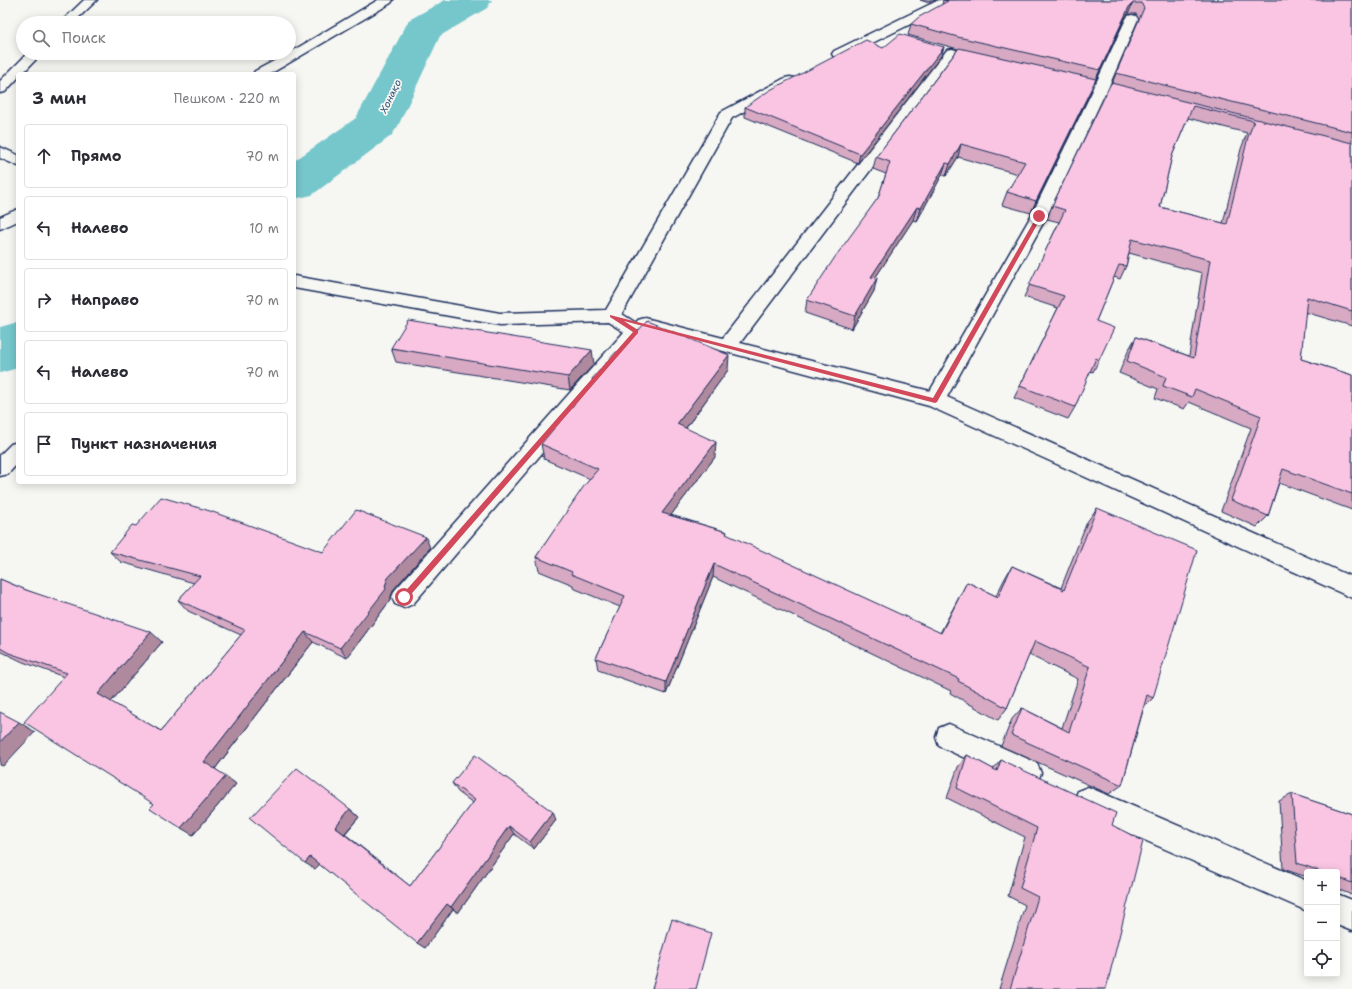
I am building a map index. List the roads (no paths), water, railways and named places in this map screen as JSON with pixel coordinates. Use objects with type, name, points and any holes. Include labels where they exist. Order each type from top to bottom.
[{"type":"street","points":[[74,16],[91,0]]},
{"type":"street","points":[[296,53],[387,0]]},
{"type":"street","points":[[824,63],[880,33],[950,0]]},
{"type":"street","points":[[935,400],[1039,216],[1101,88],[1132,19]]},
{"type":"street","points":[[880,33],[901,39]]},
{"type":"street","points":[[728,346],[890,132],[944,51],[996,64]]},
{"type":"street","points":[[17,72],[28,60]]},
{"type":"street","points":[[263,72],[284,60]]},
{"type":"street","points":[[0,89],[16,73]]},
{"type":"street","points":[[612,316],[726,115],[803,74]]},
{"type":"street","points":[[1049,76],[1153,101]]},
{"type":"street","points":[[0,152],[16,160]]},
{"type":"street","points":[[0,224],[16,215]]},
{"type":"street","points":[[296,282],[500,319],[612,316],[935,400],[1352,588]]},
{"type":"street","points":[[404,597],[636,331],[612,316]]},
{"type":"street","points":[[0,468],[16,452]]},
{"type":"street","points":[[948,737],[1055,786],[1304,895]]},
{"type":"street","points":[[1340,910],[1352,916]]},
{"type":"waterway","name":"Хонақо","points":[[296,183],[375,126],[423,29],[473,0]]},
{"type":"waterway","name":"Хонақо","points":[[0,352],[16,344]]}]
